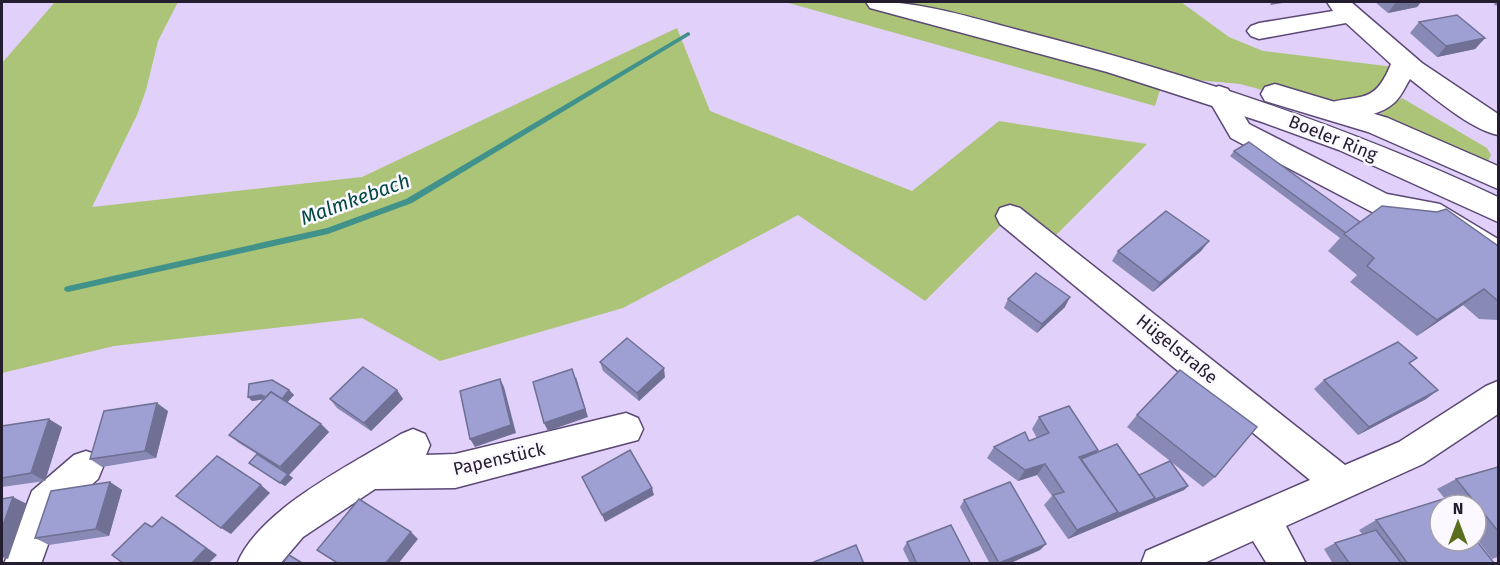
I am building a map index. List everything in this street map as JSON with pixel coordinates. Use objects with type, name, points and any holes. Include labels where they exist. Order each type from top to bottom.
[{"type":"main road","name":"Boeler Ring","points":[[879,2],[1163,77],[1219,95],[1310,127],[1498,210]]},
{"type":"main road","name":"Boeler Ring","points":[[1163,77],[1240,84],[1334,110],[1429,145],[1498,178]]},
{"type":"street","points":[[1259,31],[1344,8],[1403,64],[1454,100],[1498,126]]},
{"type":"street","name":"Boeler Ring","points":[[1334,110],[1368,106],[1384,99],[1396,86],[1403,64]]},
{"type":"street","points":[[1219,95],[1240,131],[1382,204],[1430,212],[1498,253]]},
{"type":"street","points":[[1407,208],[1418,173]]},
{"type":"street","name":"Hügelstraße","points":[[1010,216],[1342,484]]},
{"type":"street","points":[[1159,564],[1412,453],[1498,396]]},
{"type":"street","name":"Papenstück","points":[[370,473],[455,471],[626,429]]},
{"type":"street","points":[[255,564],[290,524],[413,446]]},
{"type":"street","points":[[22,564],[45,503],[86,467]]},
{"type":"street","points":[[1260,518],[1288,564]]},
{"type":"green space","points":[[55,2],[178,2],[158,41],[146,90],[137,115],[92,207],[362,177],[677,28],[710,111],[912,191],[999,121],[1147,144],[1047,244],[1010,216],[925,301],[798,215],[623,308],[440,361],[362,318],[114,346],[2,373],[2,63]]},
{"type":"green space","points":[[785,2],[1181,2],[1229,37],[1263,51],[1394,67],[1396,86],[1334,110],[1240,84],[1164,77],[1155,106]]},
{"type":"green space","points":[[1402,98],[1487,148],[1491,155],[1488,161],[1379,115]]},
{"type":"building","points":[[1457,15],[1485,38],[1446,46],[1419,22]]},
{"type":"building","points":[[1249,142],[1360,222],[1346,233],[1234,151]]},
{"type":"building","points":[[1382,206],[1437,212],[1446,209],[1498,246],[1498,301],[1484,289],[1437,320],[1367,266],[1374,258],[1344,234]]},
{"type":"building","points":[[1166,211],[1209,241],[1160,283],[1118,251]]},
{"type":"building","points":[[1036,273],[1070,297],[1042,324],[1008,299]]},
{"type":"building","points":[[627,338],[664,368],[637,393],[600,362]]},
{"type":"building","points":[[1398,342],[1417,358],[1409,363],[1438,390],[1369,427],[1324,380]]},
{"type":"building","points":[[363,367],[397,390],[364,423],[330,399]]},
{"type":"building","points":[[572,369],[585,409],[544,423],[533,382]]},
{"type":"building","points":[[1180,370],[1257,427],[1215,477],[1137,415]]},
{"type":"building","points":[[500,379],[511,425],[470,439],[460,391]]},
{"type":"building","points":[[272,380],[289,390],[282,399],[271,392],[266,397],[261,395],[248,397],[249,384]]},
{"type":"building","points":[[271,392],[321,424],[280,467],[229,435]]},
{"type":"building","points":[[157,403],[145,451],[90,459],[104,411]]},
{"type":"building","points":[[1069,406],[1098,450],[1079,457],[1118,512],[1077,530],[1053,495],[1064,492],[1045,464],[1025,470],[994,447],[1025,432],[1029,441],[1049,433],[1039,417]]},
{"type":"building","points":[[49,419],[31,473],[2,478],[2,426]]},
{"type":"building","points":[[1117,444],[1155,498],[1115,515],[1118,512],[1081,459]]},
{"type":"building","points":[[630,450],[652,488],[602,515],[582,477]]},
{"type":"building","points":[[257,454],[288,474],[280,483],[249,463]]},
{"type":"building","points":[[217,456],[261,485],[221,528],[176,496]]},
{"type":"building","points":[[1170,461],[1188,486],[1151,501],[1155,498],[1139,475]]},
{"type":"building","points":[[1498,467],[1498,531],[1488,519],[1488,493],[1467,493],[1456,479]]},
{"type":"building","points":[[110,482],[96,529],[35,538],[51,491]]},
{"type":"building","points":[[1010,482],[1046,544],[999,563],[964,500]]},
{"type":"building","points":[[13,497],[2,528],[2,499]]},
{"type":"building","points":[[359,499],[411,532],[385,564],[339,564],[317,550]]},
{"type":"building","points":[[1428,504],[1428,553],[1486,553],[1494,563],[1408,564],[1376,520]]},
{"type":"building","points":[[162,517],[206,548],[191,564],[124,564],[112,555],[145,523],[152,527]]},
{"type":"building","points":[[951,525],[971,564],[917,564],[907,542]]},
{"type":"building","points":[[1376,530],[1402,564],[1350,564],[1335,543]]},
{"type":"building","points":[[856,545],[864,564],[809,564]]},
{"type":"building","points":[[289,555],[304,564],[282,564]]},
{"type":"waterway","name":"Malmkebach","points":[[68,289],[328,231],[409,201],[688,34]]}]
